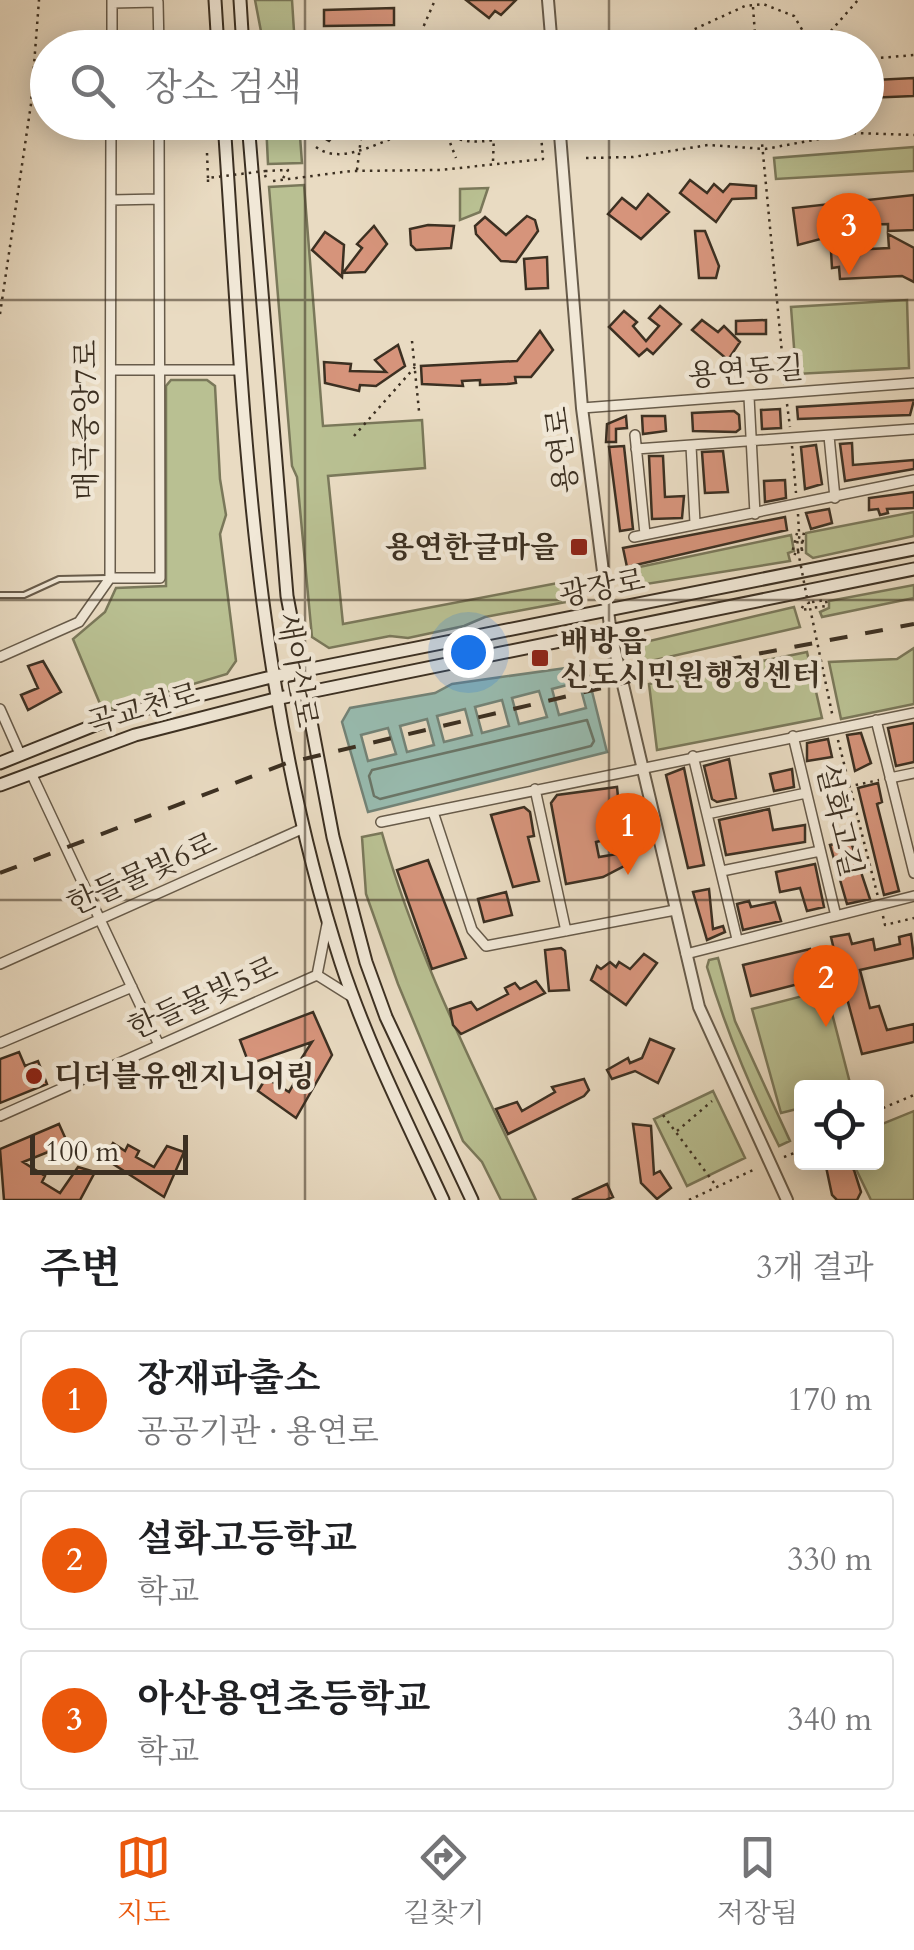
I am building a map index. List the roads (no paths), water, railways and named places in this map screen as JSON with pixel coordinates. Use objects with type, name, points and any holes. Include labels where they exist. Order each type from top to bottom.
[{"type":"main road","points":[[215,0],[217,30]]},
{"type":"main road","points":[[240,0],[242,30]]},
{"type":"main road","name":"새아산로","points":[[225,140],[258,596],[275,699],[304,828],[353,998],[443,1200]]},
{"type":"main road","name":"새아산로","points":[[249,140],[287,596],[332,836],[366,962],[472,1200]]},
{"type":"main road","name":"광장로","points":[[299,672],[914,549]]},
{"type":"main road","name":"광장로","points":[[304,693],[611,634],[914,568]]},
{"type":"main road","name":"곡교천로","points":[[0,763],[120,715],[299,672]]},
{"type":"main road","name":"곡교천로","points":[[0,786],[135,734],[304,693]]},
{"type":"street","points":[[548,0],[550,30]]},
{"type":"street","points":[[112,30],[112,1],[158,2],[158,30]]},
{"type":"street","name":"매곡중앙7로","points":[[110,578],[111,140]]},
{"type":"street","points":[[0,657],[79,622],[110,578],[160,578],[159,140]]},
{"type":"street","name":"용연로","points":[[560,140],[582,408],[611,634],[699,1008],[787,1200]]},
{"type":"street","points":[[111,200],[159,199]]},
{"type":"street","points":[[111,370],[240,370]]},
{"type":"street","name":"용연동길","points":[[582,408],[914,384]]},
{"type":"street","points":[[748,397],[755,514]]},
{"type":"street","points":[[636,449],[914,430]]},
{"type":"street","points":[[635,436],[640,535],[914,480]]},
{"type":"street","points":[[829,436],[834,498]]},
{"type":"street","points":[[691,446],[695,523]]},
{"type":"street","points":[[0,709],[20,754]]},
{"type":"street","name":"설화고길","points":[[644,767],[914,713]]},
{"type":"street","points":[[876,720],[886,779],[909,833],[914,872]]},
{"type":"street","name":"설화고길","points":[[793,736],[812,794],[820,851],[836,916]]},
{"type":"street","points":[[693,756],[738,939]]},
{"type":"street","points":[[381,822],[644,767]]},
{"type":"street","points":[[31,772],[159,1045]]},
{"type":"street","points":[[886,779],[914,773]]},
{"type":"street","points":[[535,789],[566,931]]},
{"type":"street","points":[[707,814],[812,794]]},
{"type":"street","points":[[433,812],[477,940],[486,946],[676,910]]},
{"type":"street","name":"한들물빛6로","points":[[0,964],[304,828]]},
{"type":"street","points":[[722,871],[820,851]]},
{"type":"street","name":"설화고길","points":[[686,954],[914,896]]},
{"type":"street","points":[[328,919],[316,975],[353,998]]},
{"type":"street","name":"한들물빛5로","points":[[0,1116],[316,975]]},
{"type":"street","points":[[0,1043],[132,987]]},
{"type":"lane","points":[[0,595],[24,594],[58,579],[110,578]]},
{"type":"water","points":[[580,666],[587,671],[607,752],[368,812],[342,722],[350,708],[435,693],[452,684]],"holes":[[[579,682],[586,708],[559,715],[552,689]],[[539,691],[547,717],[519,724],[512,698]],[[502,700],[509,726],[482,733],[475,707]],[[465,709],[472,735],[444,742],[437,716]],[[427,719],[434,745],[407,752],[400,726]],[[388,728],[396,754],[368,761],[361,735]]]},
{"type":"railway","points":[[0,873],[287,763],[694,666],[914,624]]},
{"type":"place","name":"아산용연초등학교","points":[[849,275]]},
{"type":"place","name":"용연한글마을","points":[[579,547]]},
{"type":"place","name":"배방읍 신도시민원행정센터","points":[[540,658]]},
{"type":"place","name":"장재파출소","points":[[628,875]]},
{"type":"place","name":"설화고등학교","points":[[826,1027]]},
{"type":"place","name":"디더블유엔지니어링","points":[[34,1076]]}]
